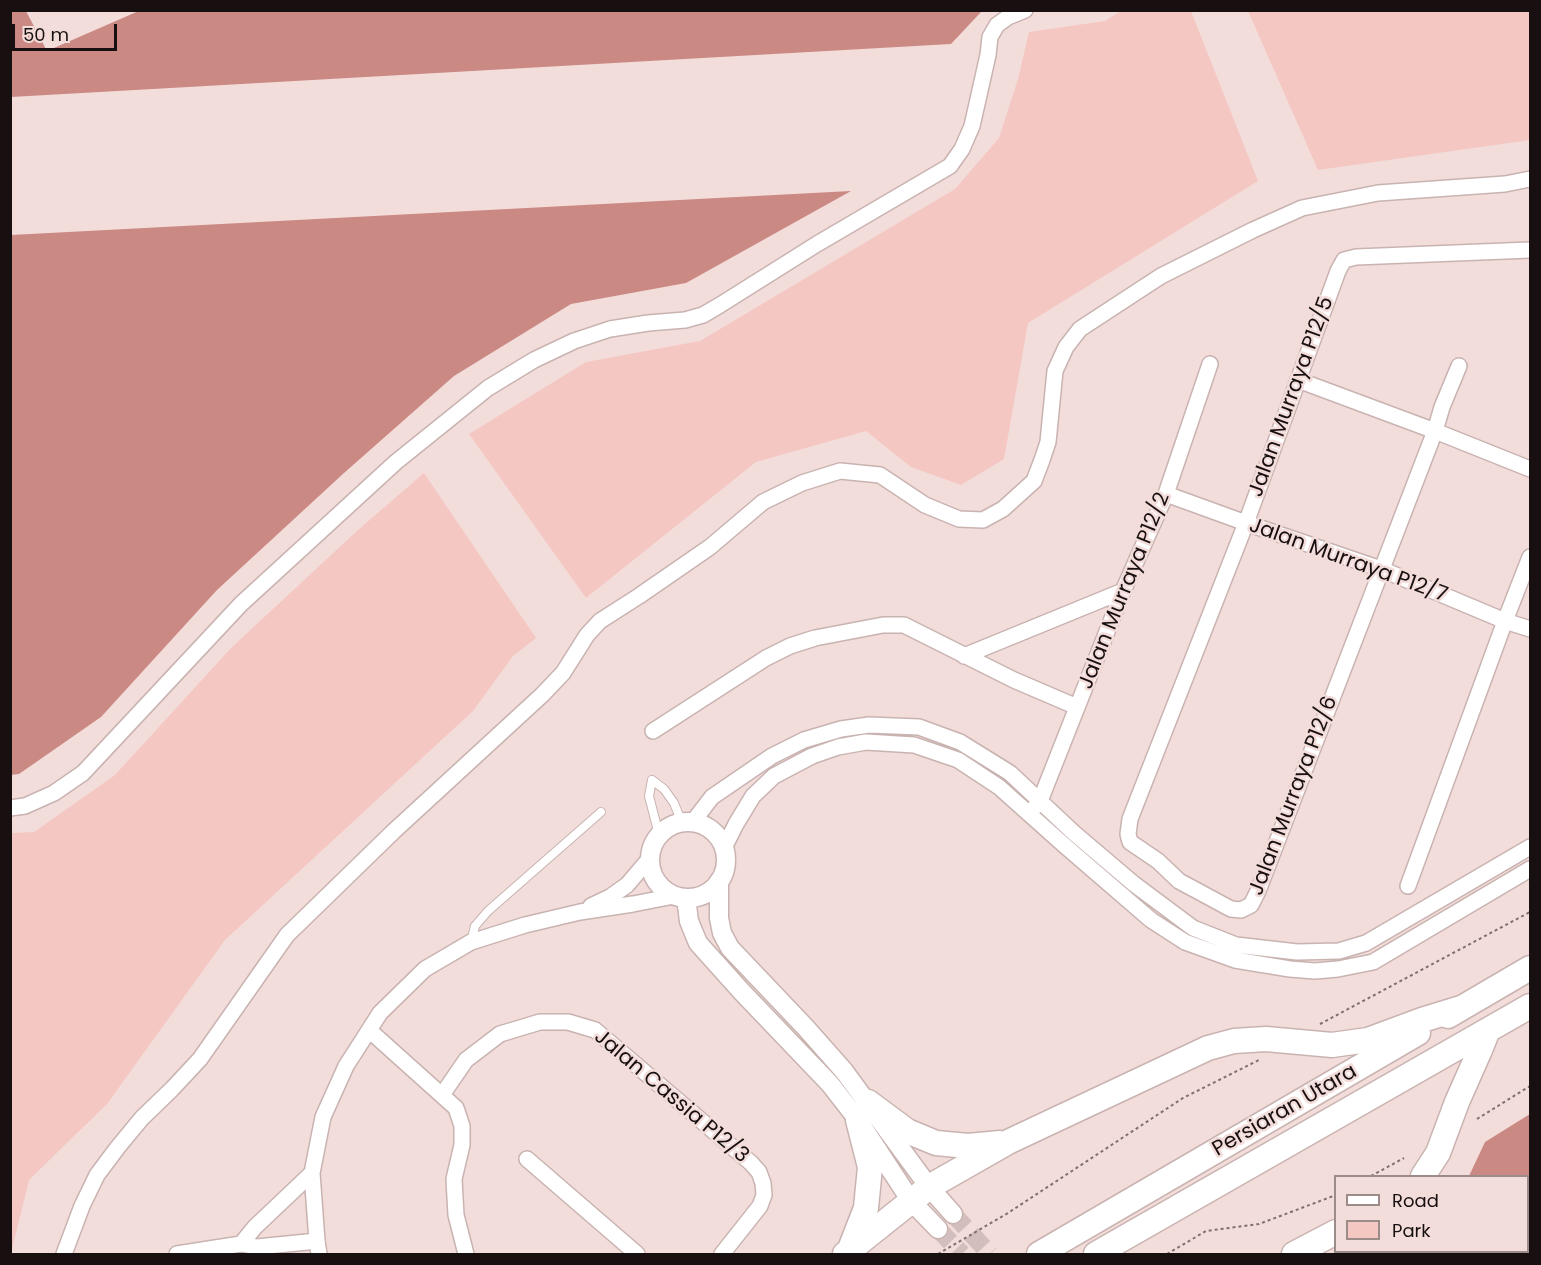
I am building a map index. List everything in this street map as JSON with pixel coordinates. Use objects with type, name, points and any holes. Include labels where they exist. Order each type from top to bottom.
[{"type":"main road","name":"Persiaran Utara","points":[[1039,1254],[1530,968]]},
{"type":"main road","name":"Persiaran Utara","points":[[1096,1254],[1530,1006]]},
{"type":"main road","points":[[847,1253],[920,1194],[1008,1142],[1208,1048],[1234,1041],[1266,1039],[1332,1045],[1368,1040],[1461,1008]]},
{"type":"main road","points":[[1424,1175],[1438,1153],[1488,1030]]},
{"type":"main road","points":[[862,1111],[936,1143],[968,1146],[1008,1142]]},
{"type":"main road","points":[[847,1253],[867,1208],[870,1167],[862,1111]]},
{"type":"main road","points":[[1294,1254],[1334,1233]]},
{"type":"street","points":[[10,808],[25,806],[54,793],[83,773],[241,604],[396,462],[488,388],[534,360],[583,338],[610,329],[685,320],[703,315],[950,166],[962,149],[972,126],[990,37],[997,25],[1008,17],[1025,10]]},
{"type":"street","points":[[64,1254],[82,1206],[97,1175],[141,1118],[200,1059],[287,935],[394,831],[542,695],[562,673],[587,635],[600,621],[710,547],[763,502],[802,483],[840,471],[880,475],[925,505],[959,519],[983,520],[1003,509],[1034,481],[1048,442],[1055,371],[1066,347],[1080,329],[1161,276],[1302,208],[1378,193],[1505,184],[1530,178]]},
{"type":"street","name":"Jalan Murraya P12/5","points":[[1246,524],[1344,260],[1356,257],[1530,250]]},
{"type":"street","name":"Jalan Murraya P12/2","points":[[1030,814],[1040,801],[1123,591],[1166,494],[1210,364]]},
{"type":"street","points":[[1381,569],[1459,366]]},
{"type":"street","points":[[1298,380],[1530,469]]},
{"type":"street","name":"Jalan Murraya P12/7","points":[[1166,494],[1246,524],[1381,569],[1504,621],[1530,629]]},
{"type":"street","name":"Jalan Murraya P12/6","points":[[1246,524],[1130,819],[1128,834],[1130,842],[1158,861],[1179,881],[1231,909],[1241,910],[1251,906],[1258,891],[1381,569]]},
{"type":"street","points":[[1408,886],[1504,621],[1530,557]]},
{"type":"street","points":[[964,656],[1123,591]]},
{"type":"street","points":[[653,731],[766,658],[790,646],[815,638],[883,625],[904,625],[1014,680],[1077,707]]},
{"type":"street","points":[[687,823],[712,797],[772,756],[804,740],[841,729],[869,725],[919,727],[960,742],[1010,773],[1074,833],[1134,884],[1193,928],[1236,945],[1297,952],[1339,951],[1366,943],[1530,847]]},
{"type":"street","points":[[724,848],[753,796],[774,776],[812,756],[838,747],[866,742],[914,746],[958,760],[999,787],[1151,921],[1185,942],[1235,960],[1315,971],[1373,962],[1530,869]]},
{"type":"street","points":[[177,1254],[241,1244],[257,1247],[318,1248],[312,1173],[323,1117],[346,1065],[380,1013],[425,969],[471,942],[525,925],[580,912],[680,897],[696,897],[705,894],[719,882],[726,865],[724,848],[712,831],[703,825],[687,823],[669,827],[659,835],[652,846],[650,867],[653,877],[666,892],[680,897],[698,943],[830,1084],[862,1111]]},
{"type":"street","points":[[580,912],[610,897],[627,885],[650,858]]},
{"type":"street","points":[[719,882],[719,918],[722,933],[730,948],[844,1071],[862,1111],[920,1194],[938,1229]]},
{"type":"street","name":"Jalan Cassia P12/3","points":[[442,1095],[466,1060],[500,1035],[540,1022],[568,1022],[595,1030],[759,1172],[764,1195],[760,1206],[722,1254]]},
{"type":"street","points":[[369,1030],[456,1107],[462,1126],[462,1145],[454,1179],[456,1215],[466,1254]]},
{"type":"street","points":[[527,1159],[637,1254]]},
{"type":"street","points":[[241,1244],[255,1227],[312,1173]]},
{"type":"street","points":[[920,1194],[953,1214]]},
{"type":"lane","points":[[659,835],[649,796],[652,780],[664,789],[687,823]]},
{"type":"lane","points":[[471,942],[475,926],[488,910],[601,812]]},
{"type":"path","points":[[1317,1026],[1530,912]]},
{"type":"path","points":[[938,1254],[1008,1213],[1183,1098],[1259,1060]]},
{"type":"path","points":[[1477,1119],[1530,1086]]},
{"type":"path","points":[[1373,1175],[1404,1158]]},
{"type":"path","points":[[1167,1254],[1206,1231],[1259,1224],[1334,1195]]},
{"type":"green space","points":[[1122,10],[1191,11],[1258,181],[1028,323],[1004,459],[961,485],[911,467],[866,431],[756,462],[586,598],[469,434],[586,362],[700,341],[955,189],[999,138],[1018,79],[1029,32],[1105,21]]},
{"type":"green space","points":[[1248,11],[1530,11],[1530,140],[1318,170]]},
{"type":"green space","points":[[424,473],[536,638],[513,656],[473,711],[225,940],[107,1104],[29,1180],[11,1253],[11,833],[34,832],[115,775],[231,648],[358,530]]},
{"type":"shaded area","points":[[141,10],[982,11],[951,44],[11,97],[11,11],[26,11],[47,51]]},
{"type":"shaded area","points":[[851,191],[686,283],[571,304],[454,376],[217,590],[101,717],[19,774],[11,775],[11,235]]},
{"type":"shaded area","points":[[1530,1114],[1530,1254],[1359,1254],[1529,1253],[1529,1175],[1469,1175],[1485,1142]]},
{"type":"tunnel","points":[[953,1214],[990,1254]]},
{"type":"tunnel","points":[[938,1229],[962,1254]]}]
